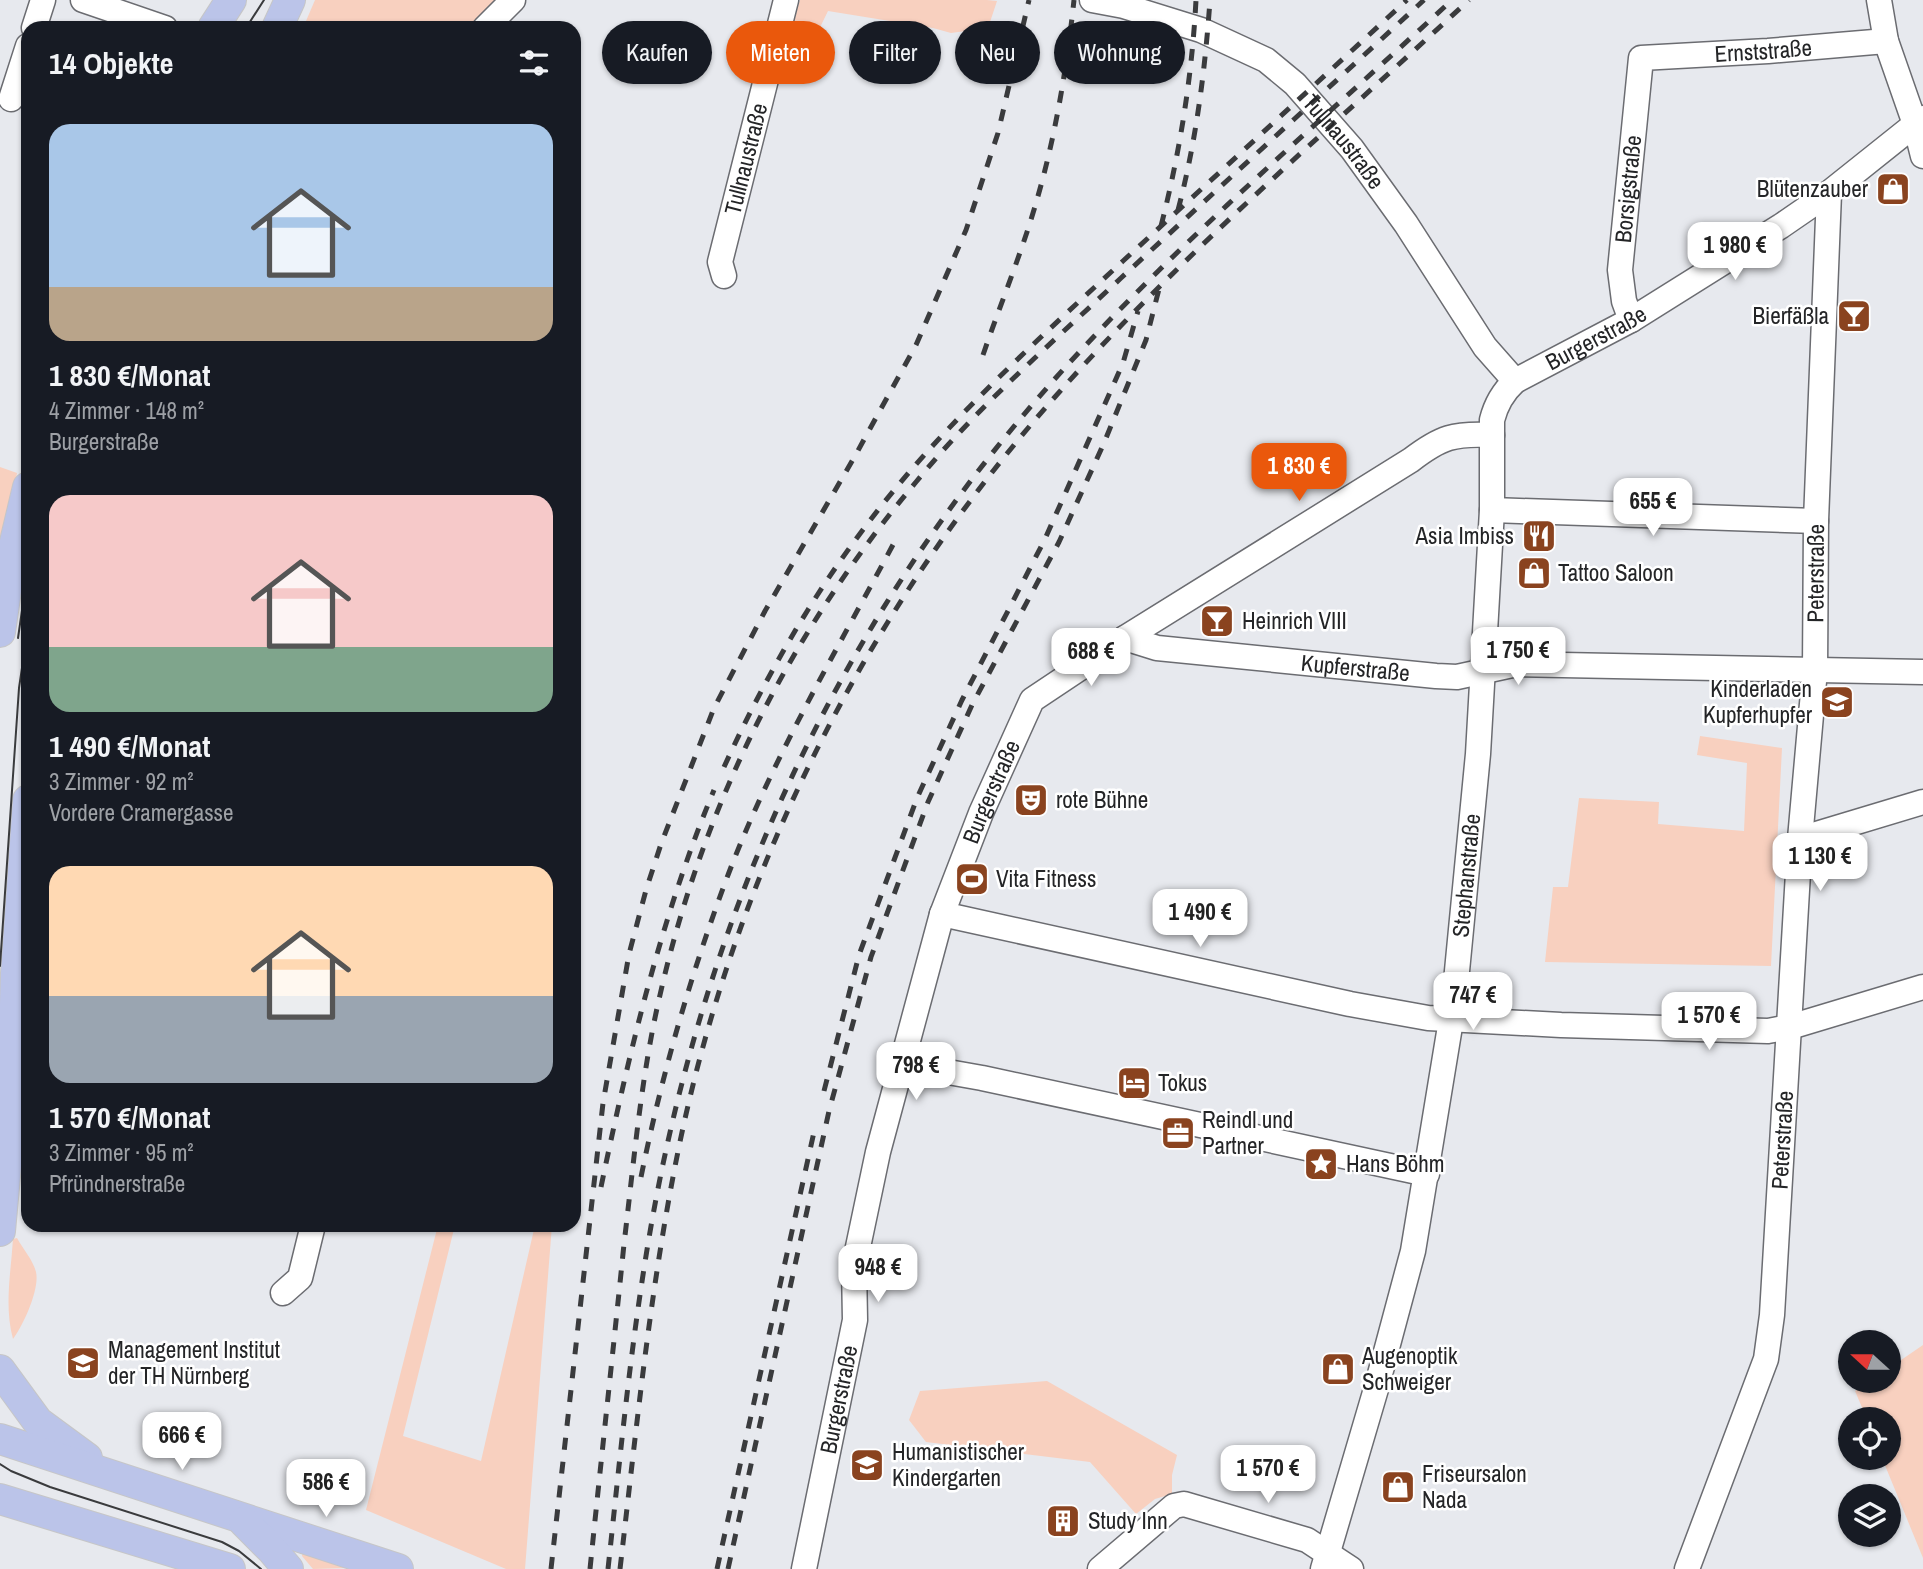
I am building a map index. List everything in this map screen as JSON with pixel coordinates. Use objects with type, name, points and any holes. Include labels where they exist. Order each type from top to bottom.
[{"type":"main road","points":[[218,21],[231,0]]},
{"type":"main road","points":[[281,21],[290,0]]},
{"type":"main road","points":[[0,632],[10,563],[21,517]]},
{"type":"main road","points":[[0,1231],[12,1100],[21,901]]},
{"type":"main road","points":[[0,1370],[38,1422],[110,1475]]},
{"type":"main road","points":[[0,1439],[398,1569]]},
{"type":"main road","points":[[0,1499],[230,1569]]},
{"type":"main road","points":[[239,1518],[288,1569]]},
{"type":"main road","points":[[94,1526],[157,1569]]},
{"type":"street","points":[[36,21],[43,0]]},
{"type":"street","points":[[83,0],[144,21]]},
{"type":"street","points":[[492,21],[513,0]]},
{"type":"street","name":"Tullnaustraße","points":[[724,276],[720,262],[786,0]]},
{"type":"street","name":"Tullnaustraße","points":[[1092,0],[1124,6],[1201,30],[1266,60],[1295,84],[1352,149],[1406,225],[1478,338],[1515,381]]},
{"type":"street","points":[[1879,0],[1886,41],[1919,121],[1923,156]]},
{"type":"street","name":"Ernststraße","points":[[1641,58],[1886,41]]},
{"type":"street","name":"Borsigstraße","points":[[1631,320],[1624,302],[1620,270],[1641,58]]},
{"type":"street","points":[[11,99],[21,68]]},
{"type":"street","name":"Burgerstraße","points":[[1515,381],[1631,320],[1829,193],[1919,121]]},
{"type":"street","name":"Peterstraße","points":[[1687,1569],[1766,1359],[1772,1315],[1800,839],[1815,670],[1816,521],[1829,193]]},
{"type":"street","name":"Stephanstraße","points":[[1325,1562],[1400,1305],[1413,1251],[1452,1020],[1469,864],[1483,670],[1492,510],[1492,420],[1497,404],[1515,381]]},
{"type":"street","name":"Burgerstraße","points":[[804,1569],[855,1320],[854,1266],[878,1152],[942,914],[981,813],[1032,701],[1125,638],[1411,460],[1431,444],[1455,435],[1492,435]]},
{"type":"street","points":[[1492,510],[1816,521]]},
{"type":"street","name":"Kupferstraße","points":[[1125,638],[1157,648],[1457,677],[1517,664],[1923,673]]},
{"type":"street","points":[[1800,839],[1923,802]]},
{"type":"street","points":[[942,914],[1350,1004],[1452,1020],[1768,1031],[1790,1027],[1923,987]]},
{"type":"street","points":[[902,1064],[982,1078],[1427,1174]]},
{"type":"street","points":[[283,1293],[300,1278],[311,1232]]},
{"type":"street","points":[[1100,1569],[1174,1506],[1184,1504],[1307,1540],[1325,1562],[1351,1569]]},
{"type":"shaded area","points":[[315,0],[499,0],[479,21],[306,21]]},
{"type":"shaded area","points":[[800,0],[997,1],[990,21],[955,21],[955,32],[951,33],[941,30],[941,21],[890,21],[828,11],[823,21],[794,21]]},
{"type":"shaded area","points":[[0,467],[17,473],[0,551]]},
{"type":"shaded area","points":[[1700,736],[1782,748],[1771,966],[1545,962],[1553,887],[1568,887],[1579,798],[1659,802],[1658,824],[1744,831],[1747,763],[1697,755]]},
{"type":"shaded area","points":[[436,1232],[453,1232],[403,1436],[481,1461],[533,1232],[551,1232],[525,1569],[506,1569],[366,1510]]},
{"type":"shaded area","points":[[17,1238],[33,1263],[37,1279],[30,1307],[13,1339],[9,1289],[13,1239]]},
{"type":"shaded area","points":[[1923,1345],[1923,1558],[1901,1504],[1901,1484],[1893,1484],[1887,1470],[1901,1470],[1901,1407],[1862,1407],[1856,1393],[1901,1393],[1901,1360]]},
{"type":"shaded area","points":[[1047,1381],[1177,1455],[1172,1475],[1172,1494],[1155,1499],[1136,1514],[1090,1462],[926,1442],[909,1420],[920,1391]]},
{"type":"shaded area","points":[[303,1551],[347,1568],[313,1569],[302,1556]]},
{"type":"tram line","points":[[250,21],[264,0]]},
{"type":"tram line","points":[[18,638],[21,617]]},
{"type":"tram line","points":[[0,966],[21,675]]},
{"type":"tram line","points":[[0,1464],[50,1487],[222,1542],[239,1551],[261,1569]]},
{"type":"railway","points":[[551,1569],[603,1103],[629,954],[646,890],[714,708],[765,611],[916,345],[966,230],[998,133],[1029,0]]},
{"type":"railway","points":[[983,355],[1038,196],[1060,99],[1074,0]]},
{"type":"railway","points":[[1161,226],[1184,114],[1196,0]]},
{"type":"railway","points":[[1178,210],[1199,106],[1210,0]]},
{"type":"railway","points":[[724,767],[754,705],[804,616],[862,531],[921,458],[986,390],[1054,325],[1407,0]]},
{"type":"railway","points":[[590,1569],[624,1244],[653,1026],[678,925],[701,856],[727,788],[757,723],[829,598],[871,539],[939,454],[1041,352],[1424,0]]},
{"type":"railway","points":[[608,1569],[640,1292],[659,1183],[695,1035],[724,943],[758,853],[797,766],[841,681],[890,598],[943,518],[1002,441],[1052,382],[1106,324],[1219,213],[1452,0]]},
{"type":"railway","points":[[620,1569],[653,1298],[681,1137],[706,1035],[738,936],[776,838],[820,744],[870,652],[926,563],[987,479],[1054,398],[1152,294],[1256,194],[1469,0]]},
{"type":"railway","points":[[728,1569],[829,1111],[871,957],[928,802],[972,705],[1059,542],[1104,443],[1146,340],[1159,289]]},
{"type":"railway","points":[[824,1091],[859,955],[917,798],[962,700],[1045,539],[1123,363],[1138,311]]},
{"type":"railway","points":[[641,1177],[678,1024],[745,832],[785,747],[895,541]]},
{"type":"railway","points":[[601,1187],[623,1086],[662,936],[714,790]]},
{"type":"railway","points":[[717,1569],[814,1132]]},
{"type":"place","name":"Blütenzauber","points":[[1893,189]]},
{"type":"place","name":"Bierfäßla","points":[[1854,316]]},
{"type":"place","name":"Asia Imbiss","points":[[1539,536]]},
{"type":"place","name":"Tattoo Saloon","points":[[1534,573]]},
{"type":"place","name":"Heinrich VIII","points":[[1217,621]]},
{"type":"place","name":"Kinderladen Kupferhupfer","points":[[1837,702]]},
{"type":"place","name":"rote Bühne","points":[[1031,800]]},
{"type":"place","name":"Vita Fitness","points":[[972,879]]},
{"type":"place","name":"Tokus","points":[[1134,1083]]},
{"type":"place","name":"Reindl und Partner","points":[[1178,1133]]},
{"type":"place","name":"Hans Böhm","points":[[1321,1164]]},
{"type":"place","name":"Management Institut der TH Nürnberg","points":[[83,1363]]},
{"type":"place","name":"Augenoptik Schweiger","points":[[1338,1369]]},
{"type":"place","name":"Humanistischer Kindergarten","points":[[867,1465]]},
{"type":"place","name":"Friseursalon Nada","points":[[1398,1487]]},
{"type":"place","name":"Study Inn","points":[[1063,1521]]}]
